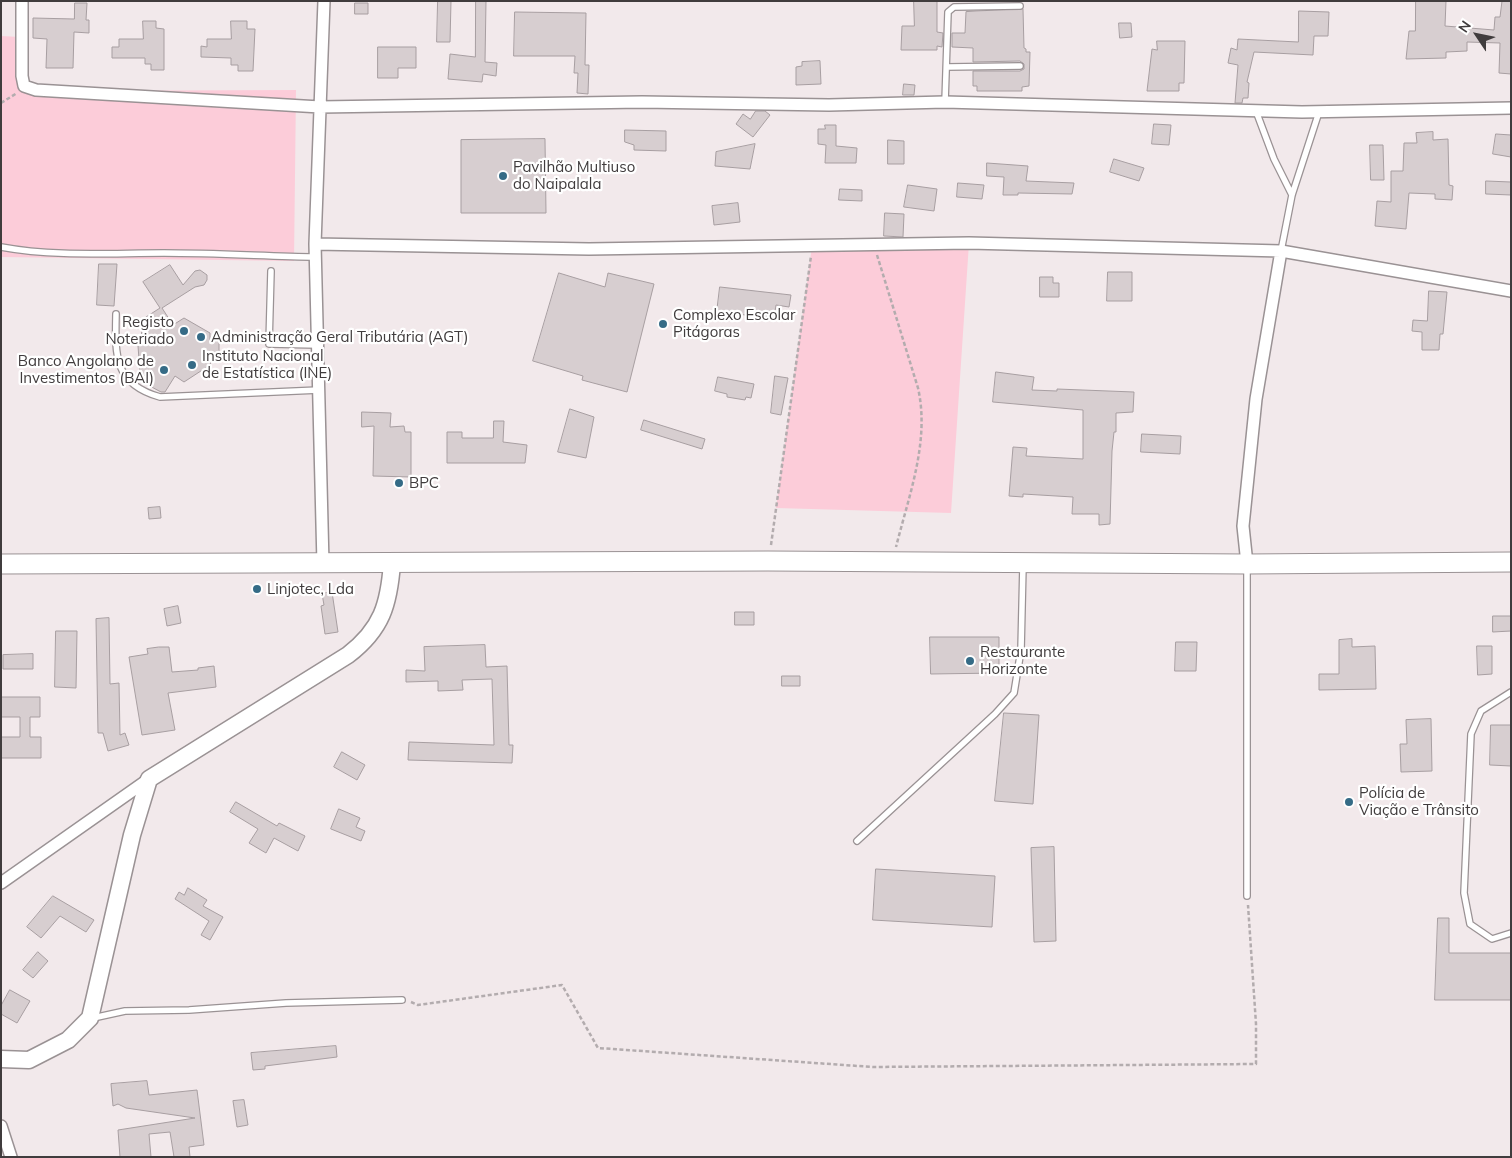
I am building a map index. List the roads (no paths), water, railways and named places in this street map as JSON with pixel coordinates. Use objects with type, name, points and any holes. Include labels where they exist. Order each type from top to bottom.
[{"type":"main road","points":[[1,564],[768,561],[1247,564],[1511,562]]},
{"type":"street","points":[[22,1],[22,76],[24,86],[36,90],[320,107],[642,102],[830,105],[946,102],[1319,112],[1511,108]]},
{"type":"street","points":[[323,564],[315,244],[324,1]]},
{"type":"street","points":[[315,244],[589,249],[978,244],[1281,251],[1511,291]]},
{"type":"street","points":[[1247,564],[1243,526],[1256,399],[1281,251]]},
{"type":"street","points":[[1,883],[149,779],[348,655],[366,641],[378,623],[390,593],[392,563]]},
{"type":"street","points":[[1,1060],[29,1060],[68,1040],[90,1018],[132,835],[149,779]]},
{"type":"street","points":[[1,1126],[11,1157]]},
{"type":"lane","points":[[946,102],[948,12],[954,7],[1020,6]]},
{"type":"lane","points":[[947,67],[1020,66]]},
{"type":"lane","points":[[1256,111],[1274,160],[1292,195]]},
{"type":"lane","points":[[1281,251],[1292,195],[1319,112]]},
{"type":"lane","points":[[1,246],[28,252],[72,255],[182,253],[316,257]]},
{"type":"lane","points":[[271,271],[269,344],[318,345]]},
{"type":"lane","points":[[116,314],[115,342],[120,370],[128,382],[143,392],[160,397],[319,390]]},
{"type":"lane","points":[[857,841],[995,714],[1014,693],[1021,650],[1023,563]]},
{"type":"lane","points":[[1247,564],[1247,896]]},
{"type":"lane","points":[[1511,692],[1480,711],[1471,734],[1464,893],[1470,924],[1492,939],[1511,933]]},
{"type":"lane","points":[[90,1018],[124,1011],[189,1010],[286,1003],[402,1000]]},
{"type":"place","name":"Pavilhão Multiuso do Naipalala","points":[[503,176]]},
{"type":"place","name":"Complexo Escolar Pitágoras","points":[[663,324]]},
{"type":"place","name":"Registo Noteriado","points":[[184,331]]},
{"type":"place","name":"Administração Geral Tributária (AGT)","points":[[201,337]]},
{"type":"place","name":"Instituto Nacional de Estatística (INE)","points":[[192,365]]},
{"type":"place","name":"Banco Angolano de Investimentos (BAI)","points":[[164,370]]},
{"type":"place","name":"BPC","points":[[399,483]]},
{"type":"place","name":"Linjotec, Lda","points":[[257,589]]},
{"type":"place","name":"Restaurante Horizonte","points":[[970,661]]},
{"type":"place","name":"Polícia de Viação e Trânsito","points":[[1349,802]]}]
